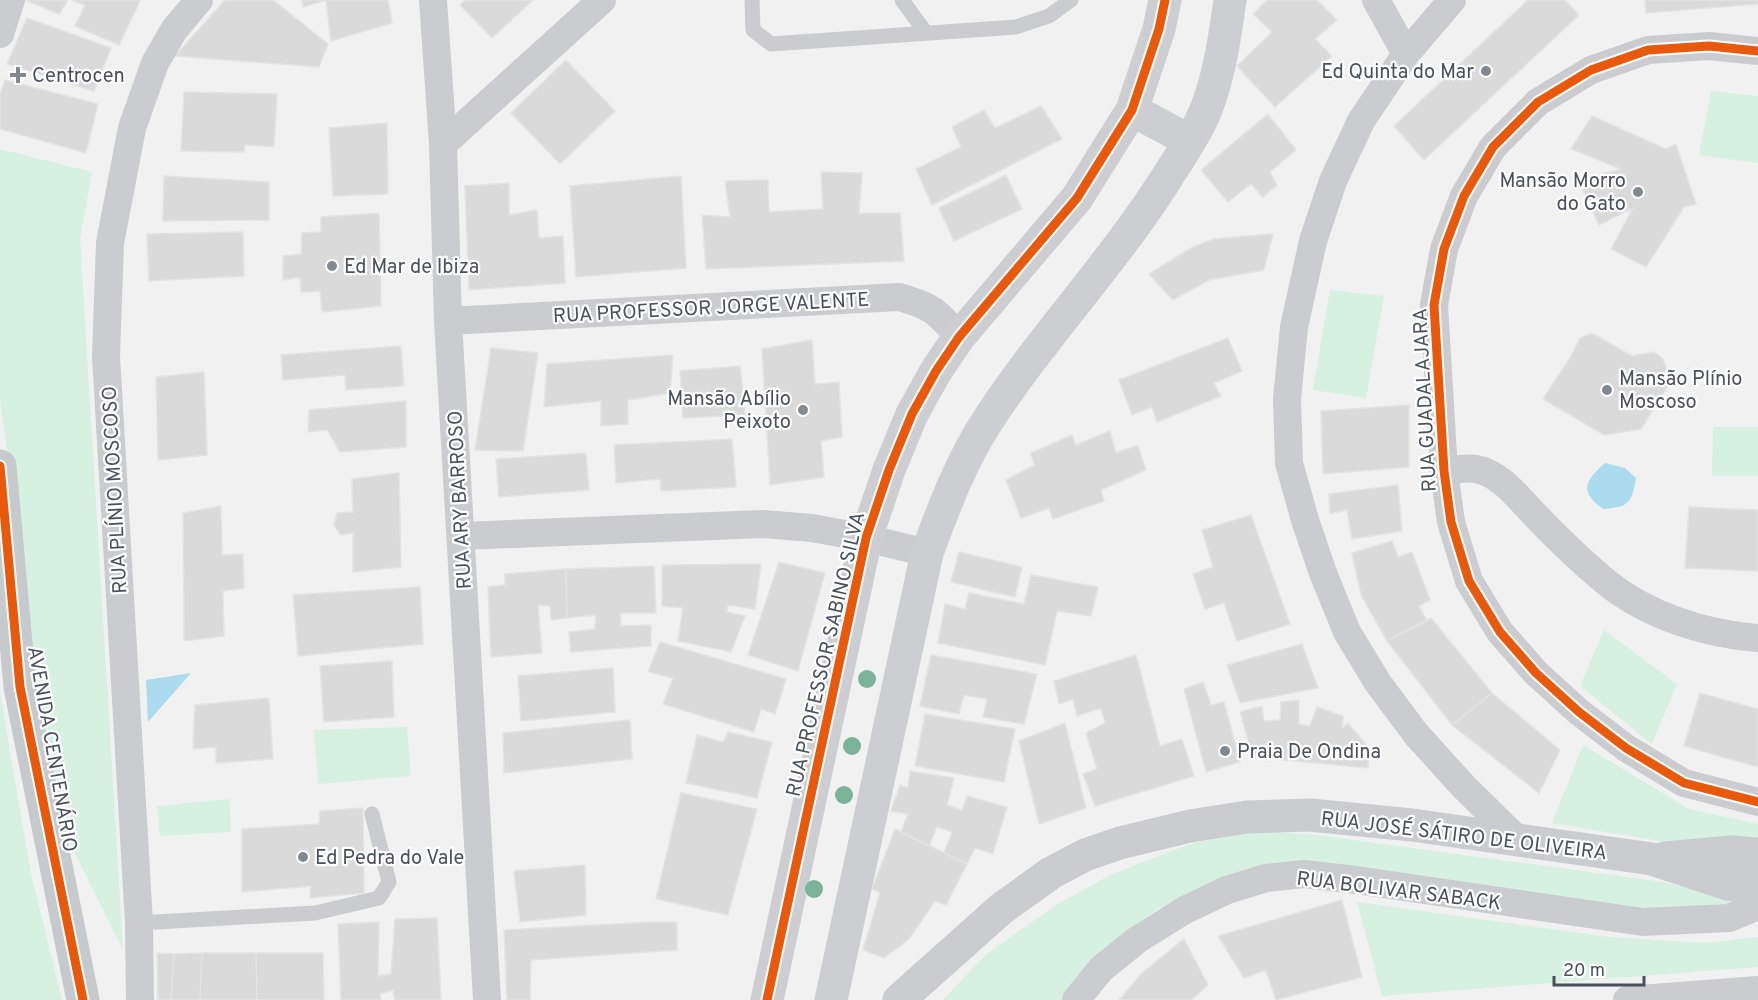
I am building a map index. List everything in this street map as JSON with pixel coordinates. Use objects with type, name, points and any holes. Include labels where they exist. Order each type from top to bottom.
[{"type":"main road","name":"RUA PROFESSOR SABINO SILVA","points":[[767,1000],[866,537],[889,470],[912,414],[936,371],[959,338],[1077,198],[1132,110],[1159,29],[1165,0]]},
{"type":"main road","points":[[831,1000],[927,553],[953,484],[986,422],[1025,367],[1135,226],[1190,141],[1207,108],[1223,53],[1230,0]]},
{"type":"main road","points":[[1132,110],[1190,141]]},
{"type":"main road","name":"AVENIDA CENTENÁRIO","points":[[0,466],[20,687],[84,996]]},
{"type":"street","points":[[0,34],[11,0]]},
{"type":"street","name":"RUA PLÍNIO MOSCOSO","points":[[140,1000],[140,923],[106,356],[110,243],[132,128],[155,63],[174,30],[199,0]]},
{"type":"street","name":"RUA ARY BARROSO","points":[[434,0],[443,144],[448,321],[487,1000]]},
{"type":"street","points":[[443,144],[602,0]]},
{"type":"street","points":[[1376,0],[1406,54]]},
{"type":"street","points":[[1452,0],[1406,54],[1361,121],[1333,181],[1313,241],[1294,327],[1287,399],[1289,463],[1305,520],[1347,632],[1378,683],[1416,734],[1464,787],[1520,842]]},
{"type":"street","name":"RUA GUADALAJARA","points":[[1758,51],[1709,46],[1648,50],[1591,70],[1538,102],[1493,147],[1464,196],[1444,249],[1434,305],[1444,471],[1451,522],[1469,581],[1500,632],[1536,673],[1579,712],[1617,741],[1684,783],[1758,802]]},
{"type":"street","name":"RUA PROFESSOR JORGE VALENTE","points":[[448,321],[899,297],[921,303],[938,313],[959,338]]},
{"type":"street","points":[[1444,471],[1476,469],[1504,482],[1537,517],[1606,582],[1630,598],[1677,621],[1728,636],[1758,638]]},
{"type":"street","points":[[460,536],[763,525],[812,528],[866,537]]},
{"type":"street","name":"RUA PROFESSOR SABINO SILVA","points":[[866,537],[927,553]]},
{"type":"street","name":"RUA JOSÉ SÁTIRO DE OLIVEIRA","points":[[899,1000],[1001,909],[1051,873],[1085,855],[1120,843],[1190,826],[1247,817],[1310,814],[1412,825],[1652,859],[1728,884],[1758,887]]},
{"type":"street","name":"RUA JOSÉ SÁTIRO DE OLIVEIRA","points":[[1652,859],[1731,852],[1758,854]]},
{"type":"street","name":"RUA BOLIVAR SABACK","points":[[1076,1000],[1101,969],[1137,940],[1185,910],[1227,890],[1266,878],[1304,874],[1356,880],[1643,922],[1729,918],[1758,906]]},
{"type":"street","points":[[1627,1000],[1758,990]]},
{"type":"lane","points":[[752,0],[753,30],[771,44],[1016,27],[1049,16],[1071,0]]},
{"type":"lane","points":[[902,0],[926,33]]},
{"type":"lane","points":[[140,923],[315,913],[378,898],[389,882],[372,814]]},
{"type":"green space","points":[[1711,91],[1758,96],[1758,163],[1699,155]]},
{"type":"green space","points":[[0,149],[92,172],[80,239],[123,950],[54,811],[0,398]]},
{"type":"green space","points":[[1330,290],[1384,296],[1366,398],[1313,390]]},
{"type":"green space","points":[[1713,427],[1758,427],[1758,476],[1712,476]]},
{"type":"green space","points":[[1604,630],[1677,684],[1652,744],[1580,686]]},
{"type":"green space","points":[[0,692],[31,874],[62,1000],[0,1000]]},
{"type":"green space","points":[[407,727],[411,776],[318,784],[314,730]]},
{"type":"green space","points":[[1583,745],[1689,809],[1758,824],[1758,847],[1709,849],[1552,823]]},
{"type":"green space","points":[[229,799],[231,832],[160,836],[157,806]]},
{"type":"green space","points":[[1258,831],[1317,835],[1663,882],[1758,904],[1636,914],[1240,874],[1156,910],[1095,958],[1063,1000],[943,1000],[986,954],[1058,904],[1112,874],[1193,843]]},
{"type":"green space","points":[[1357,902],[1609,937],[1705,943],[1758,937],[1758,967],[1382,996]]},
{"type":"water","points":[[1605,463],[1625,468],[1636,478],[1633,494],[1627,503],[1603,509],[1590,497],[1588,486],[1589,480]]},
{"type":"water","points":[[191,673],[148,722],[146,680]]},
{"type":"building","points":[[25,0],[68,0],[59,14]]},
{"type":"building","points":[[71,0],[140,1],[119,45],[75,26],[85,5]]},
{"type":"building","points":[[225,0],[273,0],[328,44],[319,67],[175,56]]},
{"type":"building","points":[[302,0],[326,0],[303,7]]},
{"type":"building","points":[[326,0],[388,0],[392,23],[331,41]]},
{"type":"building","points":[[465,0],[533,0],[492,38],[460,5]]},
{"type":"building","points":[[1267,0],[1317,0],[1337,20],[1315,39],[1332,56],[1275,107],[1237,66],[1272,32],[1253,14]]},
{"type":"building","name":"Ed Quinta do Mar","points":[[1528,0],[1565,0],[1579,15],[1424,160],[1394,126]]},
{"type":"building","points":[[1645,0],[1758,0],[1758,4],[1646,13]]},
{"type":"building","points":[[27,18],[111,48],[94,91],[7,64]]},
{"type":"building","points":[[566,60],[615,111],[560,164],[511,113]]},
{"type":"building","points":[[5,80],[98,104],[86,153],[0,129],[0,94]]},
{"type":"building","points":[[184,92],[277,94],[274,147],[245,145],[244,152],[181,151]]},
{"type":"building","points":[[1041,106],[1062,139],[932,205],[916,169],[961,147],[952,127],[984,110],[995,128]]},
{"type":"building","points":[[1268,114],[1296,150],[1270,172],[1277,185],[1263,197],[1251,184],[1228,202],[1201,170]]},
{"type":"building","name":"Mansão Morro do Gato","points":[[1592,116],[1666,149],[1676,144],[1696,204],[1684,207],[1646,267],[1611,249],[1633,208],[1599,225],[1578,180],[1621,169],[1571,149]]},
{"type":"building","points":[[387,123],[388,194],[333,196],[329,128]]},
{"type":"building","points":[[821,172],[862,173],[859,213],[900,213],[904,261],[706,269],[702,215],[730,217],[725,181],[768,180],[769,212],[823,209]]},
{"type":"building","points":[[1006,175],[1022,209],[954,241],[939,208]]},
{"type":"building","points":[[164,176],[269,182],[269,220],[163,221]]},
{"type":"building","points":[[681,176],[686,268],[576,277],[570,186]]},
{"type":"building","points":[[509,183],[509,215],[537,210],[539,238],[563,236],[565,283],[469,290],[465,186]]},
{"type":"building","name":"Ed Mar de Ibiza","points":[[379,213],[381,306],[322,312],[320,291],[301,292],[300,277],[283,280],[283,256],[301,254],[302,233],[321,232],[321,217]]},
{"type":"building","points":[[243,232],[244,276],[149,281],[147,234]]},
{"type":"building","points":[[1273,234],[1264,270],[1209,280],[1173,300],[1149,274],[1191,248],[1213,239]]},
{"type":"building","name":"Mansão Plínio Moscoso","points":[[1592,333],[1632,356],[1654,352],[1663,359],[1671,381],[1641,429],[1604,435],[1543,399],[1570,358],[1580,338]]},
{"type":"building","points":[[1228,338],[1242,371],[1214,383],[1221,396],[1157,422],[1152,407],[1132,415],[1119,380]]},
{"type":"building","name":"Mansão Abílio Peixoto","points":[[812,340],[815,384],[839,382],[842,437],[821,441],[824,477],[770,485],[762,349]]},
{"type":"building","points":[[401,346],[404,386],[346,390],[345,375],[283,380],[281,355]]},
{"type":"building","points":[[491,348],[538,353],[523,451],[475,450]]},
{"type":"building","points":[[673,355],[670,393],[628,400],[628,424],[601,426],[601,401],[544,407],[547,364]]},
{"type":"building","points":[[740,366],[745,415],[683,418],[680,371]]},
{"type":"building","points":[[204,372],[207,455],[158,460],[156,377]]},
{"type":"building","points":[[406,401],[406,447],[340,452],[327,430],[308,432],[309,410]]},
{"type":"building","points":[[1409,405],[1409,467],[1323,474],[1321,411]]},
{"type":"building","points":[[1110,431],[1116,453],[1138,445],[1146,470],[1101,490],[1104,501],[1053,519],[1049,508],[1021,518],[1006,480],[1034,465],[1031,453],[1072,435],[1076,445]]},
{"type":"building","points":[[732,439],[736,487],[661,491],[660,479],[616,483],[614,445]]},
{"type":"building","points":[[586,453],[589,490],[499,497],[496,459]]},
{"type":"building","points":[[399,473],[401,567],[353,572],[353,533],[340,535],[334,525],[337,513],[353,512],[352,479]]},
{"type":"building","points":[[1398,485],[1402,531],[1352,539],[1347,510],[1330,514],[1329,494]]},
{"type":"building","points":[[221,506],[222,555],[243,554],[244,588],[223,591],[224,636],[184,641],[183,513]]},
{"type":"building","points":[[1689,507],[1758,510],[1758,571],[1685,568]]},
{"type":"building","points":[[1251,515],[1290,624],[1237,641],[1224,603],[1205,609],[1193,574],[1213,567],[1202,530]]},
{"type":"building","points":[[1392,541],[1398,557],[1412,552],[1430,600],[1419,606],[1427,621],[1387,641],[1361,595],[1352,553]]},
{"type":"building","points":[[959,552],[1022,567],[1015,597],[951,582]]},
{"type":"building","points":[[779,562],[825,573],[798,671],[748,655]]},
{"type":"building","points":[[761,564],[755,609],[728,605],[727,612],[745,616],[731,652],[678,641],[683,608],[662,606],[662,565]]},
{"type":"building","points":[[654,566],[656,613],[620,613],[621,626],[651,625],[651,646],[571,652],[569,632],[595,629],[596,615],[567,618],[566,569]]},
{"type":"building","points":[[566,569],[567,618],[551,620],[550,606],[538,605],[542,653],[491,657],[488,587],[505,585],[505,574]]},
{"type":"building","points":[[1031,575],[1098,587],[1091,616],[1057,611],[1045,665],[938,643],[945,604],[965,609],[969,593],[1024,604]]},
{"type":"building","points":[[420,587],[423,644],[298,656],[293,595]]},
{"type":"building","points":[[1431,618],[1492,693],[1452,725],[1387,641]]},
{"type":"building","points":[[660,642],[786,679],[775,714],[761,709],[754,732],[663,704],[673,678],[648,672]]},
{"type":"building","points":[[1302,644],[1318,688],[1240,703],[1227,665]]},
{"type":"building","points":[[931,655],[1037,674],[1024,724],[983,717],[987,699],[964,695],[959,714],[920,706]]},
{"type":"building","points":[[1136,655],[1160,746],[1182,739],[1194,776],[1095,806],[1083,774],[1097,769],[1086,733],[1105,723],[1101,708],[1077,716],[1073,699],[1059,704],[1054,681]]},
{"type":"building","points":[[392,661],[394,717],[324,722],[320,666]]},
{"type":"building","points":[[613,668],[615,712],[521,721],[518,676]]},
{"type":"building","points":[[1203,682],[1211,705],[1224,702],[1240,762],[1206,772],[1184,689]]},
{"type":"building","points":[[1492,693],[1560,750],[1539,793],[1452,725]]},
{"type":"building","points":[[1700,693],[1758,709],[1758,767],[1684,746]]},
{"type":"building","points":[[269,698],[273,759],[216,763],[216,747],[193,749],[195,705]]},
{"type":"building","points":[[1299,700],[1299,724],[1310,726],[1317,707],[1343,716],[1342,728],[1348,723],[1369,748],[1368,768],[1253,757],[1240,712],[1262,706],[1264,721],[1280,720],[1281,702]]},
{"type":"building","points":[[925,714],[1015,729],[1004,782],[915,766]]},
{"type":"building","points":[[630,720],[632,759],[504,773],[503,733]]},
{"type":"building","points":[[1065,723],[1086,808],[1039,824],[1019,741]]},
{"type":"building","points":[[728,732],[772,742],[757,798],[686,783],[697,735],[723,742]]},
{"type":"building","points":[[910,771],[954,778],[947,805],[962,810],[967,796],[1007,807],[993,854],[975,848],[967,864],[944,853],[952,832],[937,827],[929,846],[901,832],[908,814],[891,811],[900,785],[908,788]]},
{"type":"building","points":[[681,793],[757,809],[728,915],[656,899]]},
{"type":"building","name":"Ed Pedra do Vale","points":[[363,808],[364,893],[310,898],[311,886],[242,892],[242,829],[319,824],[320,811]]},
{"type":"building","points":[[895,829],[967,864],[946,905],[935,901],[909,939],[884,958],[863,950],[880,893],[872,889]]},
{"type":"building","points":[[585,865],[586,915],[520,922],[514,871]]},
{"type":"building","points":[[1342,900],[1362,977],[1276,1000],[1266,970],[1244,978],[1218,936]]},
{"type":"building","points":[[437,918],[441,1000],[395,1000],[393,990],[380,994],[381,1000],[341,1000],[338,924],[379,922],[378,976],[391,974],[395,919]]},
{"type":"building","points":[[677,922],[677,950],[531,960],[530,1000],[507,1000],[504,930]]},
{"type":"building","points":[[1184,939],[1208,985],[1191,1000],[1119,1000],[1142,973]]},
{"type":"building","points":[[157,953],[174,954],[171,1000],[158,1000]]},
{"type":"building","points":[[202,953],[256,953],[257,1000],[200,1000]]},
{"type":"building","points":[[202,953],[200,1000],[171,1000],[174,954]]},
{"type":"building","points":[[256,953],[323,953],[324,1000],[257,1000]]},
{"type":"cycle path","points":[[767,1000],[866,538],[889,470],[912,414],[936,371],[959,337],[1077,198],[1132,110],[1159,29],[1165,0]]},
{"type":"cycle path","points":[[1758,51],[1709,46],[1648,50],[1591,70],[1538,102],[1493,147],[1464,196],[1444,249],[1434,305],[1444,471],[1451,522],[1469,581],[1500,632],[1536,673],[1579,712],[1626,748],[1684,783],[1758,802]]},
{"type":"cycle path","points":[[0,466],[20,687],[83,1000]]},
{"type":"place","name":"Ed Quinta do Mar","points":[[1486,71]]},
{"type":"place","name":"Centrocen","points":[[18,75]]},
{"type":"place","name":"Mansão Morro do Gato","points":[[1638,192]]},
{"type":"place","name":"Ed Mar de Ibiza","points":[[332,266]]},
{"type":"place","name":"Mansão Plínio Moscoso","points":[[1607,390]]},
{"type":"place","name":"Mansão Abílio Peixoto","points":[[803,410]]},
{"type":"place","name":"Praia De Ondina","points":[[1225,751]]},
{"type":"place","name":"Ed Pedra do Vale","points":[[303,857]]}]
